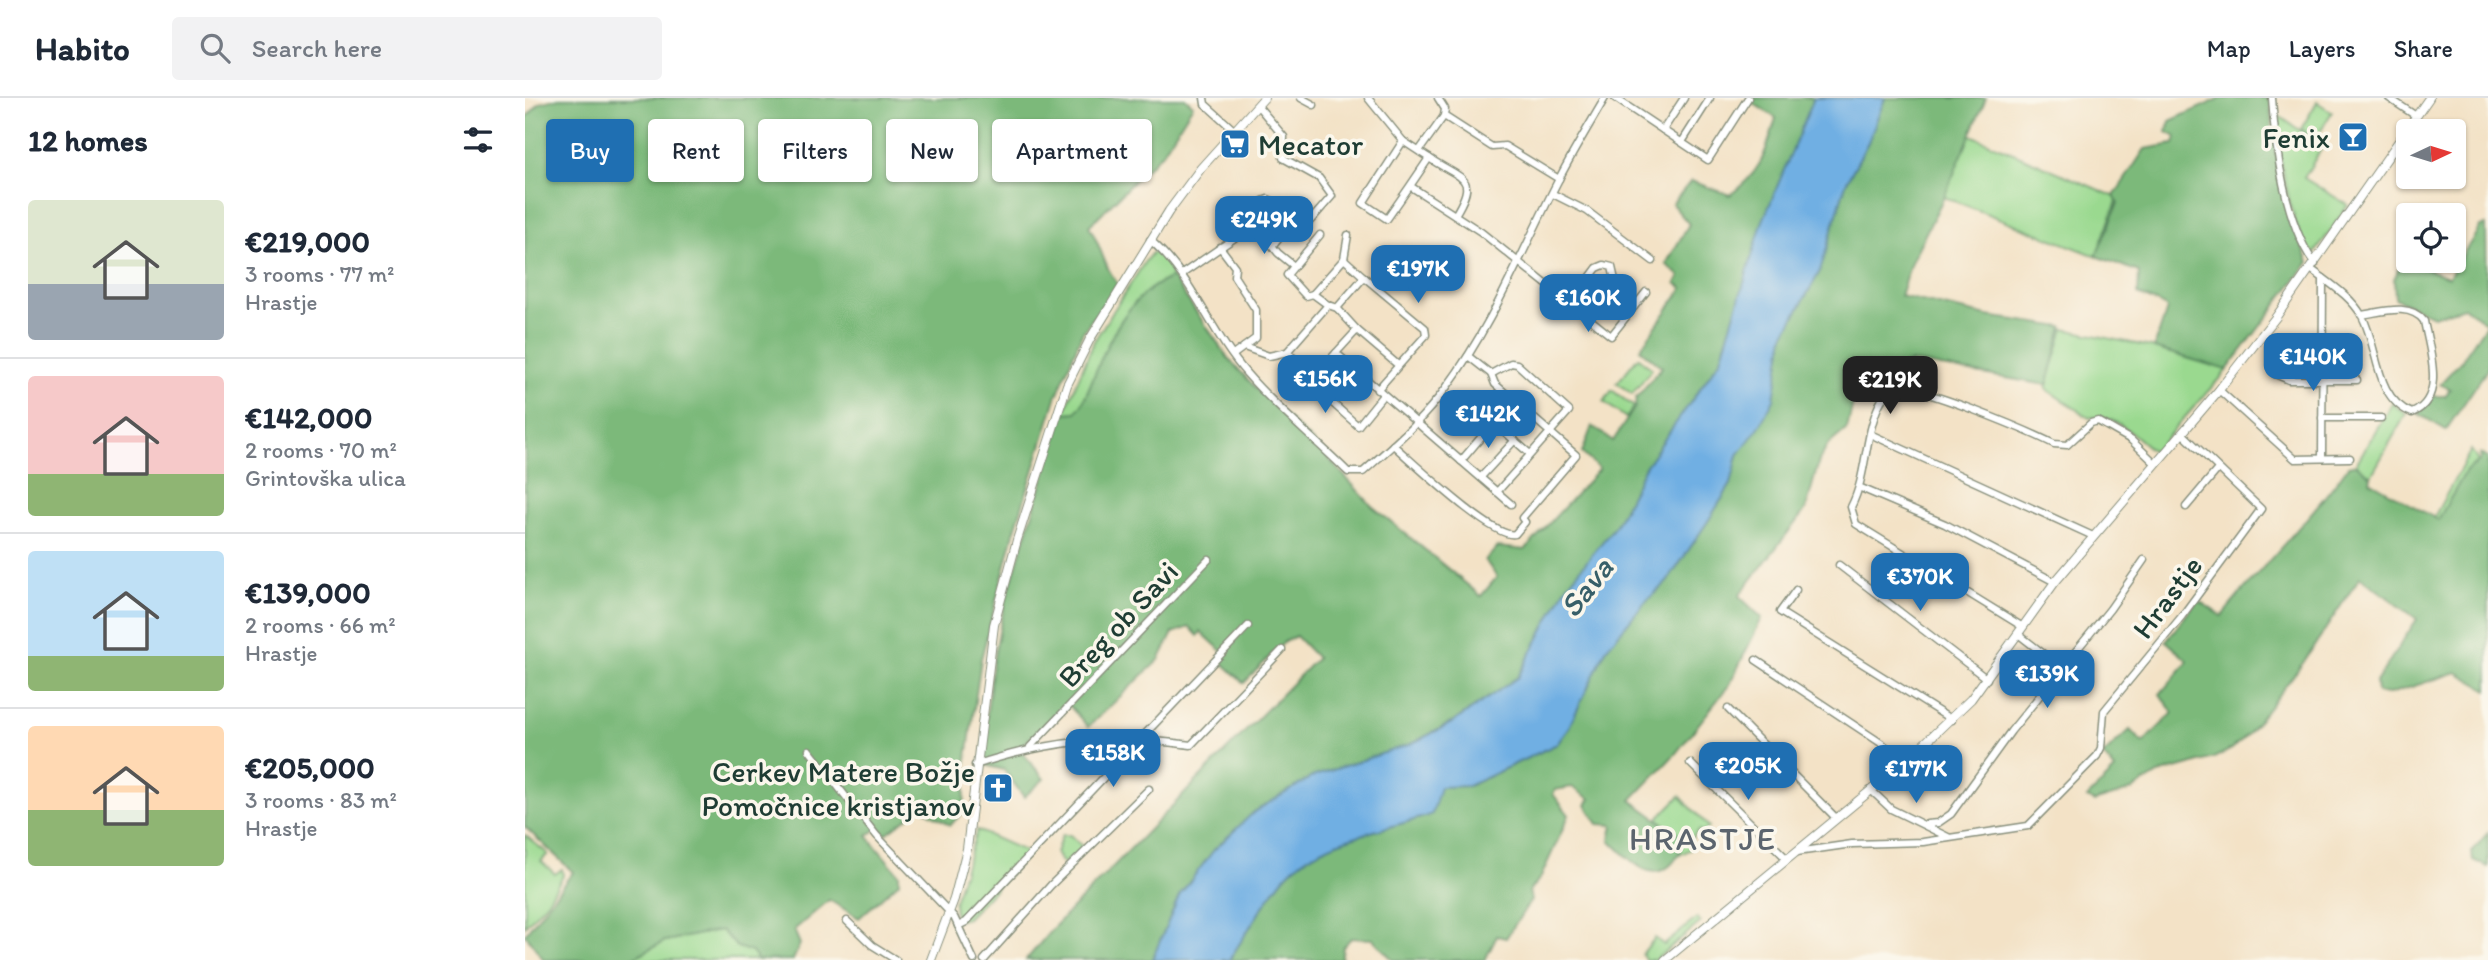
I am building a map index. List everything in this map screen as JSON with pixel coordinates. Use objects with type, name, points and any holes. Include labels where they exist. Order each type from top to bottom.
[{"type":"street","points":[[1204,98],[1205,104],[1235,131]]},
{"type":"street","points":[[931,960],[967,849],[981,718],[1002,594],[1067,385],[1090,339],[1150,240],[1190,181],[1264,98]]},
{"type":"street","points":[[1301,98],[1314,105]]},
{"type":"street","points":[[1368,98],[1403,141],[1463,180],[1468,187],[1468,193],[1455,215]]},
{"type":"street","points":[[1419,151],[1444,116],[1445,109],[1438,98]]},
{"type":"street","points":[[1150,240],[1171,257],[1205,316],[1248,375],[1348,472],[1363,472],[1416,422],[1444,391],[1468,356],[1520,263],[1559,179],[1605,98]]},
{"type":"street","points":[[1615,98],[1708,160],[1748,98]]},
{"type":"street","points":[[1663,130],[1684,98]]},
{"type":"street","points":[[1682,142],[1710,98]]},
{"type":"street","points":[[2272,98],[2274,141],[2291,214],[2313,267],[2339,289],[2361,315],[2388,394],[2402,409],[2412,413],[2418,411],[2430,394],[2434,382],[2424,321],[2419,314],[2408,309],[2361,315]]},
{"type":"street","points":[[2389,98],[2416,116]]},
{"type":"street","points":[[1665,960],[1904,763],[1952,720],[1987,679],[2055,582],[2219,390],[2313,267],[2429,98]]},
{"type":"street","points":[[1182,274],[1255,224],[1263,201],[1268,199],[1311,220],[1332,196],[1319,178],[1283,158],[1284,137],[1258,106]]},
{"type":"street","points":[[1444,116],[1492,147],[1504,146],[1559,179]]},
{"type":"street","points":[[1403,141],[1363,203],[1387,219],[1429,158]]},
{"type":"street","points":[[1410,186],[1520,263],[1611,336],[1646,292]]},
{"type":"street","points":[[1553,194],[1587,211],[1653,261]]},
{"type":"street","points":[[1273,245],[1297,215]]},
{"type":"street","points":[[1255,224],[1294,266]]},
{"type":"street","points":[[1321,235],[1287,275],[1289,281],[1306,296],[1313,294],[1343,259],[1348,235]]},
{"type":"street","points":[[1220,247],[1235,267],[1234,276],[1256,310],[1256,338],[1233,355]]},
{"type":"street","points":[[1343,259],[1425,328],[1426,335],[1398,365],[1358,426],[1309,382],[1357,330]]},
{"type":"street","points":[[1571,303],[1597,268],[1604,265],[1612,267],[1615,280],[1587,316]]},
{"type":"street","points":[[1337,308],[1364,277]]},
{"type":"street","points":[[2322,458],[2323,278]]},
{"type":"street","points":[[1313,294],[1337,308],[1357,330],[1398,365]]},
{"type":"street","points":[[1244,347],[1269,356],[1287,352],[1328,304]]},
{"type":"street","points":[[1287,352],[1314,376]]},
{"type":"street","points":[[1336,353],[1511,504]]},
{"type":"street","points":[[1393,445],[1464,506],[1508,536],[1515,534],[1525,522],[1521,518],[1576,455],[1495,384],[1491,374],[1468,356]]},
{"type":"street","points":[[1491,374],[1511,363],[1517,364],[1569,411],[1497,492]]},
{"type":"street","points":[[2275,374],[2289,380],[2357,380]]},
{"type":"street","points":[[2063,669],[2021,630],[1856,524],[1851,507],[1861,488],[1870,434],[1880,402],[1892,389],[1902,388],[1953,402],[2054,444],[2067,445],[2091,423],[2098,421],[2131,440],[2155,463]]},
{"type":"street","points":[[2219,390],[2295,459],[2350,458]]},
{"type":"street","points":[[2322,418],[2381,418]]},
{"type":"street","points":[[1461,461],[1492,420],[1530,454]]},
{"type":"street","name":"Hrastje","points":[[1795,852],[1852,844],[1907,844],[2028,826],[2097,756],[2101,748],[2104,711],[2182,616],[2261,509],[2182,433]]},
{"type":"street","points":[[1870,434],[2093,536]]},
{"type":"street","points":[[1481,477],[1515,440]]},
{"type":"street","name":"Hrastje","points":[[2186,508],[2218,469]]},
{"type":"street","points":[[1861,488],[1945,524],[2055,582]]},
{"type":"street","name":"Breg ob Savi","points":[[1028,748],[1209,559]]},
{"type":"street","name":"Hrastje","points":[[1927,824],[1938,823],[1951,814],[2011,731],[2111,609],[2144,560]]},
{"type":"street","points":[[1839,565],[1987,679]]},
{"type":"street","points":[[1796,590],[1780,612],[1952,720]]},
{"type":"street","points":[[958,926],[985,902],[1248,626]]},
{"type":"street","name":"Breg ob Savi","points":[[975,765],[1028,748],[1092,739],[1142,738],[1191,745],[1282,650]]},
{"type":"street","points":[[1756,660],[1884,745],[1904,763]]},
{"type":"street","points":[[1728,709],[1836,818]]},
{"type":"street","points":[[809,750],[877,836],[948,910],[974,960]]},
{"type":"street","points":[[1690,763],[1787,859]]},
{"type":"street","points":[[984,960],[1051,885],[1149,789]]},
{"type":"street","points":[[1871,790],[1891,809],[1927,824],[1948,837]]},
{"type":"street","points":[[847,921],[873,945],[897,960]]},
{"type":"green space","points":[[559,98],[1185,98],[1193,105],[1163,152],[1152,163],[1152,119],[992,119],[992,182],[1133,182],[1089,226],[1118,284],[1082,333],[1056,398],[1014,533],[981,659],[966,765],[964,812],[950,825],[921,808],[886,834],[878,828],[867,836],[899,874],[899,882],[859,918],[829,900],[794,930],[800,944],[793,960],[758,960],[752,952],[737,947],[721,930],[665,941],[629,960],[544,960],[525,934],[573,872],[525,827],[525,119],[540,103]]},
{"type":"green space","points":[[1753,98],[1814,98],[1762,224],[1721,359],[1645,467],[1616,525],[1567,586],[1518,677],[1451,723],[1411,744],[1312,777],[1254,812],[1214,850],[1179,896],[1152,960],[1026,960],[1053,928],[1317,658],[1296,636],[1284,642],[1244,683],[1218,659],[1224,653],[1201,632],[1198,636],[1190,627],[1173,633],[1159,660],[1088,727],[1068,704],[1019,748],[1044,779],[1024,797],[1004,770],[981,764],[993,662],[1005,602],[1064,413],[1076,412],[1082,404],[1115,331],[1138,299],[1172,277],[1229,359],[1253,385],[1318,447],[1372,506],[1481,596],[1497,577],[1485,560],[1498,547],[1525,550],[1599,469],[1582,453],[1592,426],[1613,441],[1635,407],[1636,398],[1662,367],[1640,349],[1683,288],[1676,283],[1680,276],[1666,264],[1689,224],[1672,204],[1691,181],[1730,195],[1756,170],[1776,118],[1751,102]]},
{"type":"green space","points":[[1885,98],[1986,98],[1944,197],[1911,262],[1900,296],[1987,316],[2063,327],[2047,385],[1912,362],[1894,368],[1879,390],[1869,383],[1855,395],[1847,429],[1828,445],[1819,461],[1806,509],[1739,596],[1762,618],[1730,684],[1676,753],[1631,800],[1681,836],[1680,851],[1672,864],[1652,872],[1635,864],[1610,840],[1613,825],[1598,824],[1586,805],[1590,799],[1572,787],[1555,790],[1553,794],[1569,815],[1541,877],[1529,891],[1531,900],[1506,938],[1497,936],[1485,960],[1393,960],[1373,939],[1351,938],[1343,947],[1341,960],[1229,960],[1271,894],[1301,861],[1355,836],[1432,814],[1439,787],[1469,786],[1557,744],[1568,729],[1606,649],[1645,602],[1667,582],[1731,484],[1738,455],[1774,399],[1784,335],[1820,271],[1846,183],[1868,142]]},
{"type":"green space","points":[[2221,98],[2270,98],[2273,142],[2289,215],[2309,262],[2227,370],[2154,348],[2167,309],[2138,294],[2139,272],[2096,256],[2118,203],[2114,196],[2145,149],[2174,144],[2176,137],[2167,132],[2170,121]]},
{"type":"green space","points":[[2317,102],[2332,112],[2316,138],[2301,129]]},
{"type":"green space","points":[[2276,114],[2323,146],[2304,178],[2348,205],[2313,256],[2305,245],[2292,210],[2282,167]]},
{"type":"green space","points":[[1969,134],[2118,198],[2096,256],[1944,197]]},
{"type":"green space","points":[[2486,225],[2488,368],[2446,430],[2419,414],[2434,396],[2445,396],[2450,389],[2440,384],[2461,361],[2487,323],[2464,307],[2433,316],[2395,298],[2394,279],[2397,273],[2437,273],[2449,277],[2451,273],[2466,273],[2466,250],[2480,227]]},
{"type":"green space","points":[[1159,252],[1167,261],[1172,277],[1138,299],[1126,314],[1106,349],[1082,404],[1076,413],[1064,413],[1094,341],[1146,260],[1152,253]]},
{"type":"green space","points":[[2064,329],[2151,347],[2227,370],[2154,452],[2116,422],[2098,417],[2089,418],[2046,389]]},
{"type":"green space","points":[[1638,357],[1652,369],[1632,394],[1617,383]]},
{"type":"green space","points":[[1612,390],[1634,407],[1626,418],[1604,402]]},
{"type":"green space","points":[[2392,403],[2406,414],[2371,476],[2356,464]]},
{"type":"green space","points":[[2471,450],[2478,461],[2466,471],[2438,520],[2434,517]]},
{"type":"green space","points":[[2480,454],[2488,458],[2488,690],[2457,672],[2390,694],[2377,693],[2376,682],[2417,619],[2360,577],[2303,663],[2248,734],[2232,749],[2214,758],[2158,774],[2132,790],[2094,802],[2087,798],[2115,770],[2103,755],[2130,730],[2143,743],[2173,713],[2160,694],[2188,661],[2166,641],[2198,600],[2222,616],[2318,505],[2348,466],[2356,464],[2371,476],[2370,481],[2438,520],[2466,471],[2481,460]]},
{"type":"green space","points":[[1680,796],[1709,827],[1704,832],[1699,830],[1688,842],[1693,848],[1680,855],[1682,843],[1658,818]]},
{"type":"green space","points":[[977,830],[1029,853],[967,918],[960,920],[955,915],[954,902]]},
{"type":"green space","points":[[2488,832],[2488,867],[2473,860],[2472,852]]},
{"type":"green space","points":[[525,835],[548,854],[541,861],[555,874],[562,869],[563,876],[547,902],[525,926]]},
{"type":"green space","points":[[1062,835],[1070,835],[1085,849],[1072,863],[1061,862],[1056,853]]},
{"type":"green space","points":[[1697,918],[1701,922],[1655,960],[1646,960],[1642,954],[1655,938],[1664,945]]},
{"type":"green space","points":[[721,930],[737,947],[752,952],[758,960],[629,960],[665,941]]},
{"type":"water","name":"Sava","points":[[1814,98],[1885,98],[1868,142],[1846,183],[1820,271],[1784,335],[1774,399],[1759,427],[1738,455],[1731,484],[1708,521],[1667,582],[1645,602],[1606,649],[1568,729],[1557,744],[1468,786],[1440,787],[1432,814],[1355,836],[1301,861],[1271,894],[1229,960],[1152,960],[1179,896],[1214,850],[1254,812],[1312,777],[1411,744],[1452,723],[1518,677],[1567,586],[1616,525],[1645,467],[1721,359],[1762,223]]},
{"type":"place","name":"Fenix","points":[[2353,137]]},
{"type":"place","name":"Mecator","points":[[1235,144]]},
{"type":"place","name":"Cerkev Matere Božje Pomočnice kristjanov","points":[[998,788]]},
{"type":"district","name":"HRASTJE","points":[[1703,838]]}]
